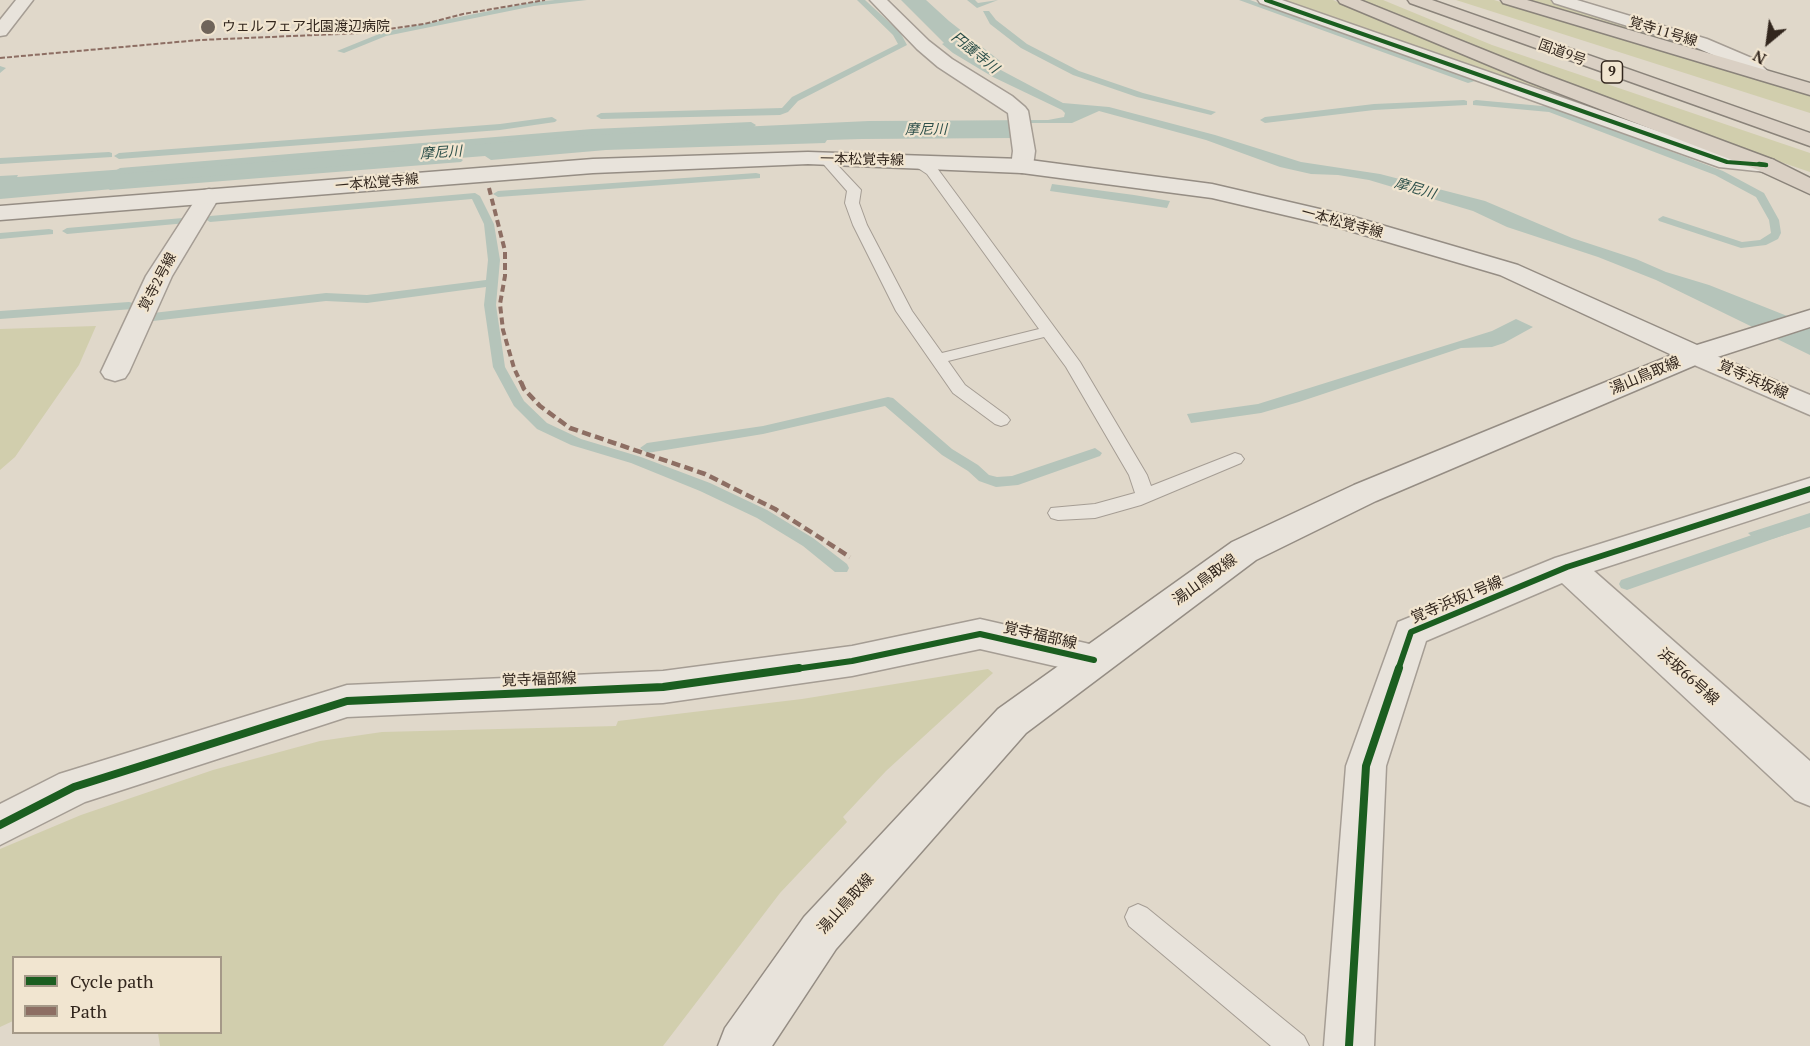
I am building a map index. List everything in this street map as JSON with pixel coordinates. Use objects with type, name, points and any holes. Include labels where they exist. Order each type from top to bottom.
[{"type":"highway","points":[[1346,0],[1544,82],[1766,165],[1810,178]]},
{"type":"highway","name":"国道9号","points":[[1416,0],[1631,79],[1810,140]]},
{"type":"highway","name":"国道9号","points":[[1437,0],[1810,121]]},
{"type":"highway","points":[[1509,0],[1810,88]]},
{"type":"highway","points":[[1766,165],[1810,187]]},
{"type":"street","points":[[0,31],[25,0]]},
{"type":"street","points":[[878,0],[922,45],[945,63],[1005,100],[1020,116],[1023,159]]},
{"type":"street","points":[[1266,0],[1727,162],[1766,165]]},
{"type":"street","name":"覚寺11号線","points":[[1560,0],[1701,43],[1747,63],[1762,74]]},
{"type":"street","name":"一本松覚寺線","points":[[0,213],[593,166],[825,159],[917,161],[1023,159],[1212,191],[1346,222],[1509,270],[1695,355]]},
{"type":"street","name":"覚寺2号線","points":[[114,372],[159,276],[209,196]]},
{"type":"street","name":"湯山鳥取線","points":[[743,1046],[827,924],[1012,722],[1244,551],[1365,493],[1695,355],[1810,318]]},
{"type":"street","name":"覚寺浜坂線","points":[[1695,355],[1810,406]]},
{"type":"street","name":"覚寺浜坂1号線","points":[[1349,1046],[1366,766],[1411,632],[1567,567],[1810,489]]},
{"type":"street","name":"浜坂66号線","points":[[1567,567],[1810,787]]},
{"type":"street","name":"覚寺福部線","points":[[0,825],[74,787],[347,701],[663,687],[852,661],[980,634],[1095,660]]},
{"type":"lane","points":[[825,159],[854,190],[852,202],[860,225],[904,311],[959,388],[1001,420]]},
{"type":"lane","points":[[917,161],[932,171],[1074,366],[1138,476],[1145,496]]},
{"type":"lane","points":[[936,358],[1048,331]]},
{"type":"lane","points":[[1058,513],[1095,511],[1145,496],[1235,459]]},
{"type":"lane","points":[[1138,916],[1294,1046]]},
{"type":"shaded area","points":[[1274,0],[1333,0],[1472,59],[1699,147]]},
{"type":"shaded area","points":[[1357,0],[1383,0],[1492,45],[1810,153],[1810,172],[1633,112]]},
{"type":"shaded area","points":[[1456,0],[1494,0],[1810,94],[1810,113]]},
{"type":"shaded area","points":[[1522,0],[1552,0],[1699,44],[1721,57]]},
{"type":"shaded area","points":[[96,326],[79,365],[15,457],[0,470],[0,329]]},
{"type":"shaded area","points":[[988,669],[993,673],[886,771],[843,817],[847,822],[780,893],[663,1046],[160,1046],[158,1034],[222,1034],[222,956],[12,956],[12,1021],[0,1027],[0,849],[81,815],[213,770],[320,741],[382,732],[616,726],[618,721],[802,699]]},
{"type":"water","points":[[901,0],[926,0],[1000,61],[995,65],[997,68],[1063,103],[1109,107],[1215,135],[1301,162],[1380,174],[1485,201],[1572,238],[1709,285],[1810,325],[1810,355],[1656,280],[1598,257],[1507,227],[1473,211],[1369,180],[1311,174],[1280,167],[1206,140],[1099,111],[1072,123],[1031,123],[1014,138],[827,140],[825,143],[606,150],[491,160],[485,156],[128,184],[124,188],[0,199],[0,176],[18,175],[17,177],[140,168],[138,171],[586,134],[869,121],[1048,120],[1064,117],[1065,113],[1062,110],[993,77],[953,53]]},
{"type":"water","points":[[1052,184],[1170,201],[1167,208],[1050,191]]},
{"type":"water","points":[[1516,319],[1533,327],[1492,347],[1461,348],[1261,413],[1191,423],[1187,414],[1258,404],[1492,331]]},
{"type":"water","points":[[1810,513],[1810,527],[1759,543],[1748,533]]},
{"type":"waterway","points":[[341,51],[384,34],[534,4],[583,0]]},
{"type":"waterway","points":[[861,0],[897,34],[901,43]]},
{"type":"waterway","points":[[971,0],[977,6],[994,0]]},
{"type":"waterway","points":[[1243,0],[1471,81]]},
{"type":"waterway","points":[[986,13],[993,22],[1024,46],[1076,73],[1140,95],[1211,112]]},
{"type":"waterway","points":[[601,116],[780,112],[795,99],[903,45]]},
{"type":"waterway","points":[[1265,120],[1374,107],[1464,103]]},
{"type":"waterway","points":[[1476,103],[1550,109],[1719,173],[1760,195],[1774,220],[1776,233],[1774,237],[1762,243],[1741,245],[1663,219]]},
{"type":"waterway","points":[[119,156],[500,127],[552,120]]},
{"type":"waterway","name":"摩尼川","points":[[120,171],[592,132],[751,125]]},
{"type":"waterway","points":[[0,161],[109,155]]},
{"type":"waterway","name":"摩尼川","points":[[110,187],[458,160]]},
{"type":"waterway","points":[[498,194],[756,176]]},
{"type":"waterway","points":[[210,219],[475,196],[489,224],[494,260],[490,305],[499,367],[519,403],[542,426],[576,442],[636,460],[705,487],[762,514],[808,542],[841,568]]},
{"type":"waterway","points":[[67,231],[183,221]]},
{"type":"waterway","points":[[0,236],[49,232]]},
{"type":"waterway","points":[[153,317],[326,297],[367,299],[491,283]]},
{"type":"waterway","points":[[0,315],[129,306]]},
{"type":"waterway","points":[[647,448],[763,430],[888,401],[947,452],[973,468],[984,478],[996,482],[1013,481],[1095,453]]},
{"type":"waterway","points":[[1627,584],[1810,520]]},
{"type":"marked path","points":[[0,58],[200,40],[362,33],[424,24],[463,14],[545,0]]},
{"type":"marked path","points":[[489,188],[505,251],[505,276],[500,304],[503,330],[514,368],[524,389],[540,406],[570,428],[705,474],[775,509],[850,557]]},
{"type":"cycle path","points":[[1266,0],[1727,162],[1766,165]]},
{"type":"cycle path","points":[[1349,1046],[1366,766],[1411,632],[1567,567],[1810,489]]},
{"type":"cycle path","points":[[0,825],[74,787],[347,701],[663,687],[852,661],[980,634],[1094,660]]},
{"type":"place","name":"ウェルフェア北園渡辺病院","points":[[208,27]]},
{"type":"water label","name":"円護寺川","points":[[975,53]]}]
